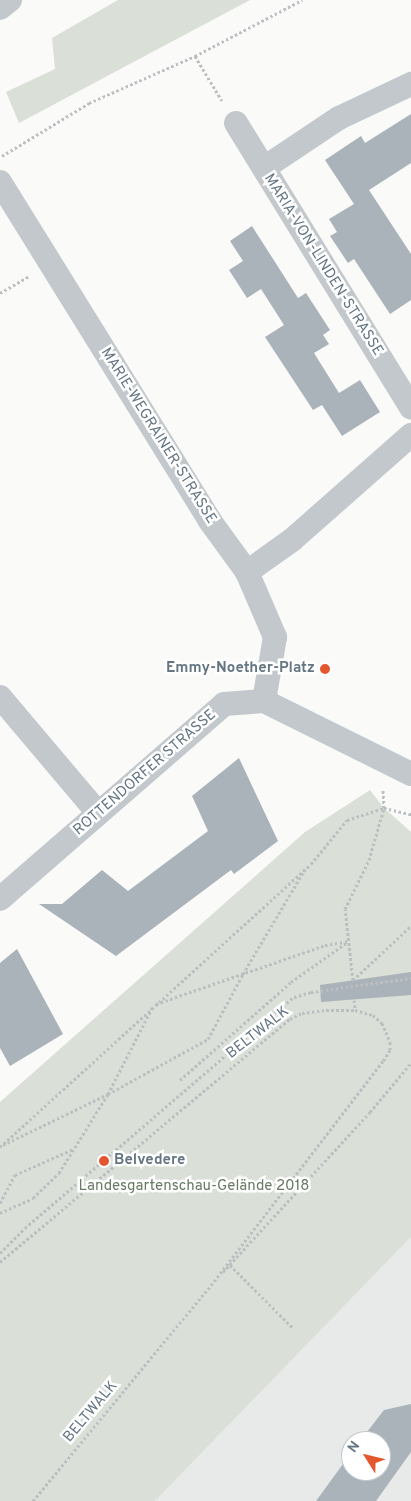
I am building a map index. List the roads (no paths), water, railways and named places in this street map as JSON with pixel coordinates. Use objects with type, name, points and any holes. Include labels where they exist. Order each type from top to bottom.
[{"type":"street","points":[[0,8],[10,0]]},
{"type":"street","points":[[264,168],[339,118],[411,84]]},
{"type":"street","name":"MARIA-VON-LINDEN-STRASSE","points":[[236,123],[411,407]]},
{"type":"street","name":"MARIE-WEGRAINER-STRASSE","points":[[0,182],[210,521],[247,572],[275,637],[264,701]]},
{"type":"street","points":[[247,572],[292,540],[411,435]]},
{"type":"street","points":[[0,697],[98,813]]},
{"type":"street","points":[[264,701],[407,766]]},
{"type":"street","name":"ROTTENDORFER STRASSE","points":[[0,899],[224,704],[264,701]]},
{"type":"place","name":"Emmy-Noether-Platz","points":[[325,669]]},
{"type":"place","name":"Belvedere","points":[[104,1161]]},
{"type":"park label","name":"Landesgartenschau-Gelände 2018","points":[[194,1187]]}]
